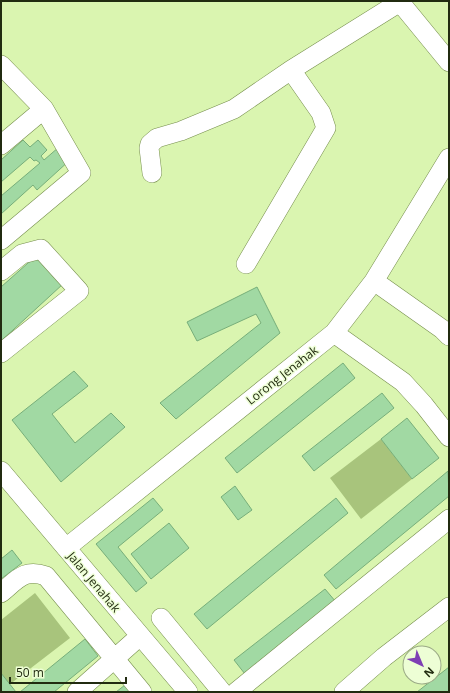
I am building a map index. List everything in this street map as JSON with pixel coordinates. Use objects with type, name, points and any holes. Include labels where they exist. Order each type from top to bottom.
[{"type":"street","points":[[152,172],[149,148],[150,144],[156,138],[181,131],[234,109],[291,70],[399,2],[449,62]]},
{"type":"street","points":[[1,65],[44,109],[81,173],[1,240]]},
{"type":"street","points":[[246,264],[326,128],[321,113],[291,70]]},
{"type":"street","points":[[1,145],[44,109]]},
{"type":"street","name":"Lorong Jenahak","points":[[66,548],[334,333],[374,281],[449,158]]},
{"type":"street","points":[[1,272],[22,254],[41,249],[79,291],[1,353]]},
{"type":"street","points":[[374,281],[442,329],[449,336]]},
{"type":"street","points":[[334,333],[403,382],[424,405],[449,437]]},
{"type":"street","name":"Jalan Jenahak","points":[[1,471],[188,692]]},
{"type":"street","points":[[236,692],[449,519]]},
{"type":"street","points":[[1,593],[23,575],[35,572],[46,576],[142,692]]},
{"type":"street","points":[[333,692],[384,657],[449,607]]},
{"type":"street","points":[[161,618],[222,692]]},
{"type":"street","points":[[77,692],[116,659],[140,636]]},
{"type":"street","points":[[344,692],[384,657]]},
{"type":"green space","points":[[381,439],[412,479],[361,519],[330,478]]},
{"type":"green space","points":[[35,593],[70,638],[5,688],[1,682],[1,620]]},
{"type":"building","points":[[23,140],[30,147],[38,140],[47,150],[41,156],[44,160],[59,147],[70,160],[37,190],[33,185],[1,214],[1,196],[40,163],[36,160],[34,161],[30,157],[1,182],[1,160]]},
{"type":"building","points":[[37,255],[63,284],[1,341],[1,287]]},
{"type":"building","points":[[257,287],[280,333],[176,419],[160,403],[261,323],[256,314],[197,341],[187,322]]},
{"type":"building","points":[[343,363],[355,378],[237,473],[225,458]]},
{"type":"building","points":[[74,371],[88,386],[52,414],[75,443],[111,413],[125,427],[61,482],[12,420]]},
{"type":"building","points":[[382,393],[394,408],[314,471],[302,456]]},
{"type":"building","points":[[407,418],[439,458],[412,479],[381,439]]},
{"type":"building","points":[[448,471],[449,496],[336,589],[324,575]]},
{"type":"building","points":[[235,486],[252,510],[238,520],[221,497]]},
{"type":"building","points":[[153,498],[163,510],[118,547],[147,583],[136,592],[96,544]]},
{"type":"building","points":[[336,498],[348,513],[207,629],[194,614]]},
{"type":"building","points":[[169,523],[189,548],[151,579],[131,554]]},
{"type":"building","points":[[12,550],[22,563],[1,579],[1,559]]},
{"type":"building","points":[[325,589],[336,602],[245,674],[234,660]]},
{"type":"building","points":[[85,639],[98,656],[54,692],[20,692]]},
{"type":"building","points":[[449,667],[449,692],[417,692],[426,685],[442,685],[442,672]]},
{"type":"building","points":[[1,673],[16,692],[1,692]]},
{"type":"building","points":[[125,685],[130,692],[116,692]]}]
